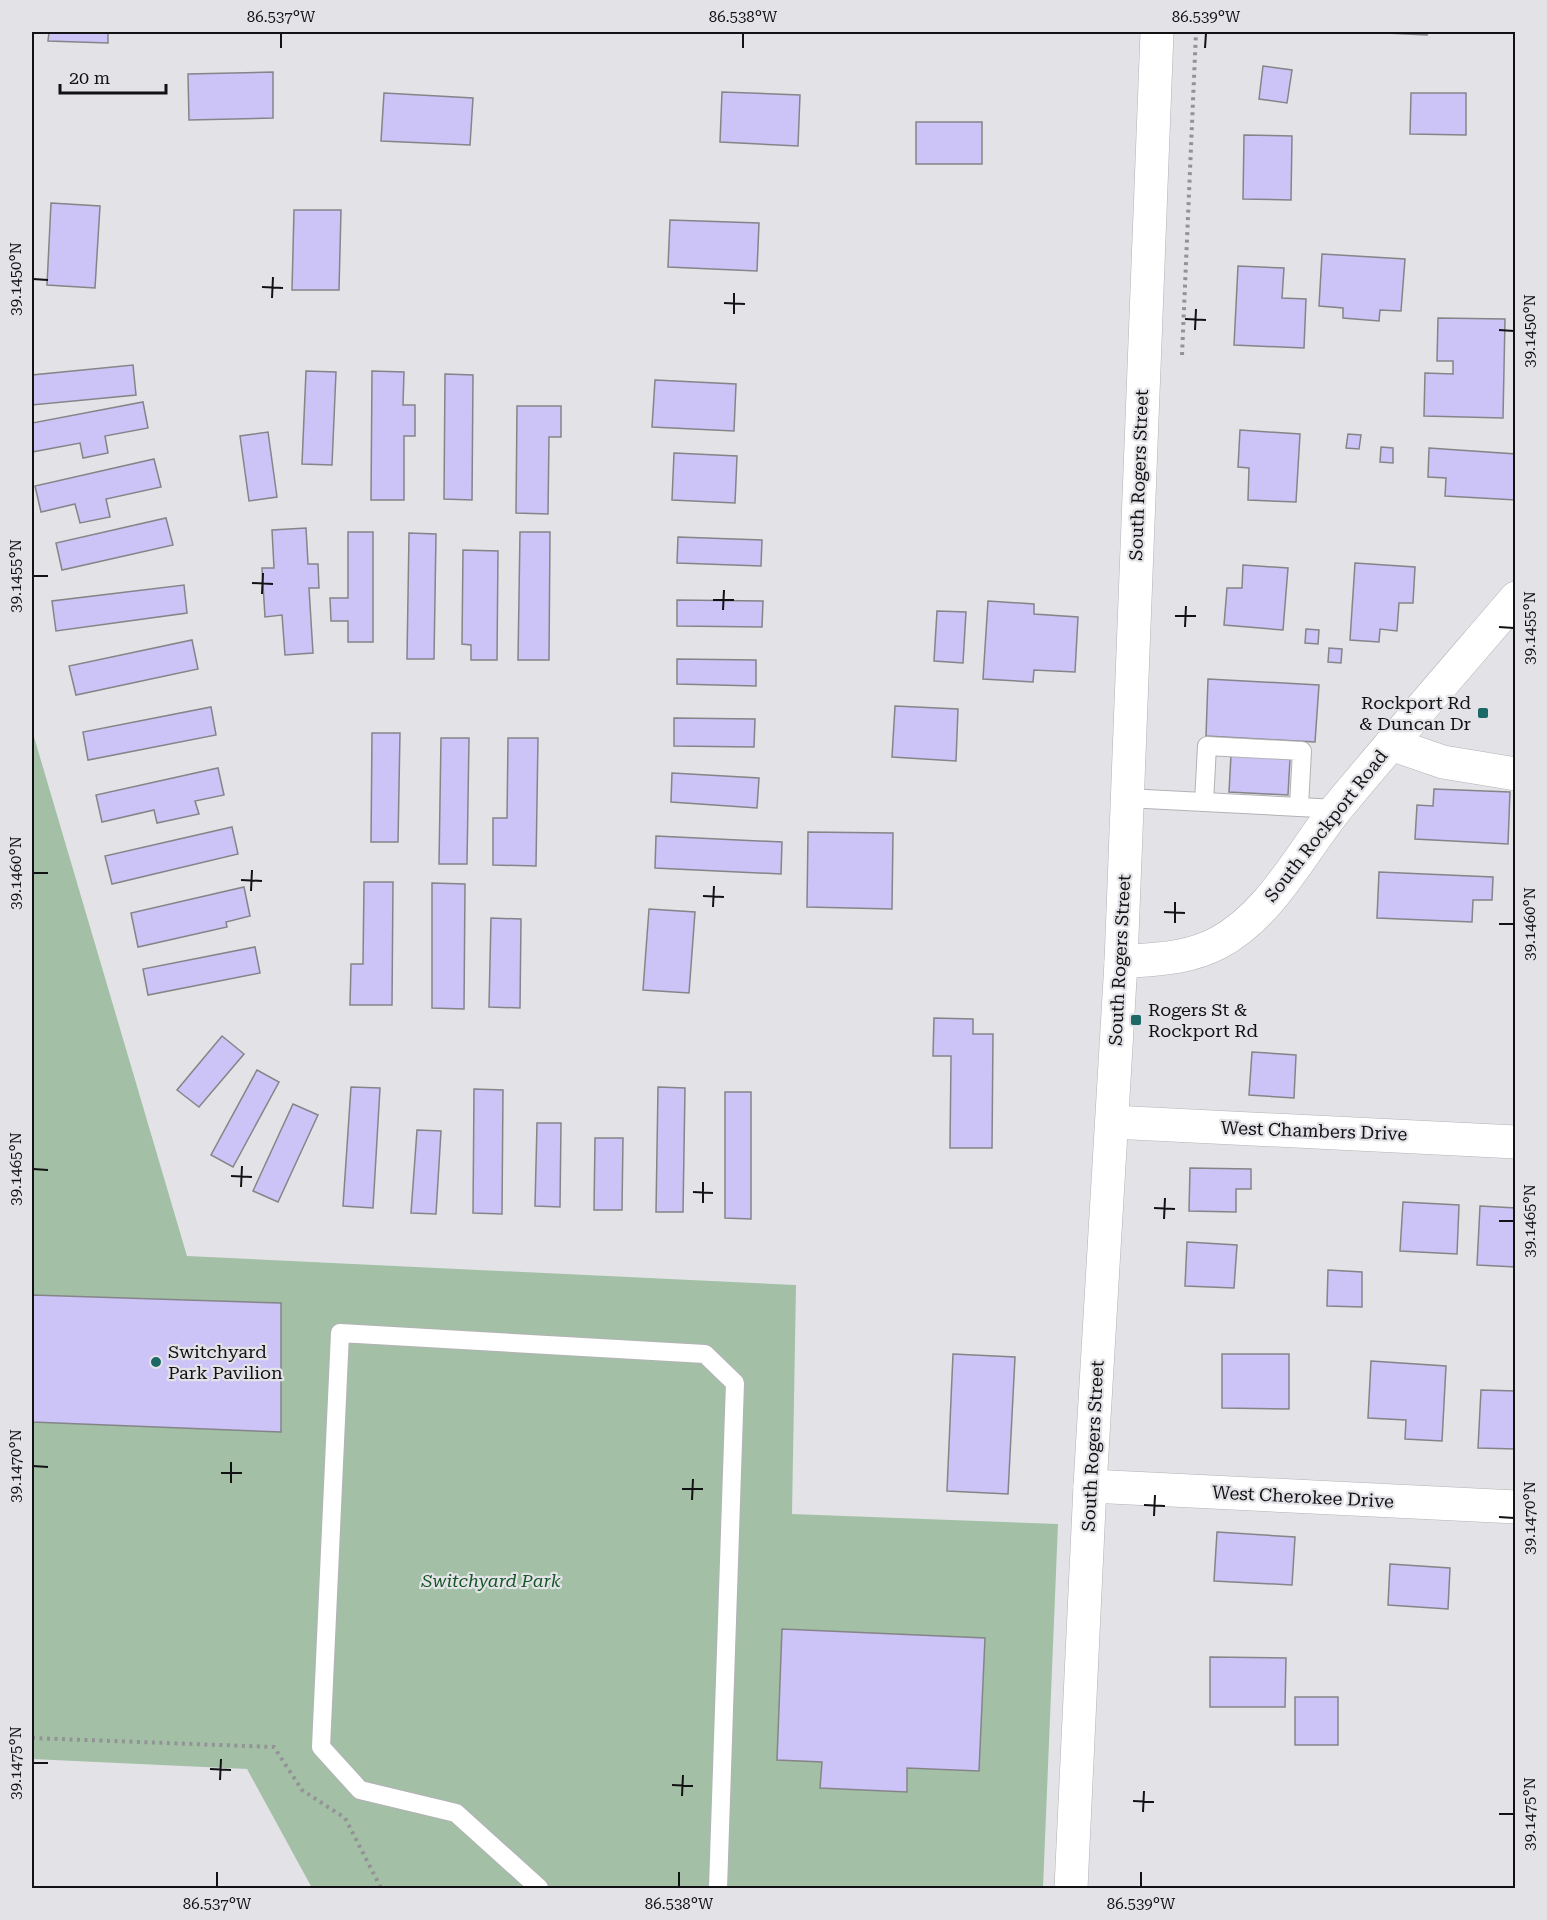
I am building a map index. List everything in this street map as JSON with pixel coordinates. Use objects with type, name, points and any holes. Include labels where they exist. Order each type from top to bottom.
[{"type":"street","name":"South Rogers Street","points":[[1071,1888],[1090,1486],[1121,962],[1157,32]]},
{"type":"street","name":"South Rockport Road","points":[[1121,962],[1183,957],[1218,943],[1240,929],[1267,903],[1336,809],[1515,598]]},
{"type":"street","points":[[1392,744],[1443,762],[1515,774]]},
{"type":"street","name":"West Chambers Drive","points":[[1112,1122],[1515,1142]]},
{"type":"street","name":"West Cherokee Drive","points":[[1090,1486],[1515,1507]]},
{"type":"lane","points":[[1204,802],[1207,746],[1302,751],[1299,806]]},
{"type":"lane","points":[[1126,798],[1336,809]]},
{"type":"lane","points":[[539,1888],[456,1813],[360,1790],[321,1747],[340,1333],[705,1354],[735,1383],[718,1888]]},
{"type":"path","points":[[32,1738],[274,1747],[302,1790],[345,1818],[381,1888]]},
{"type":"green space","name":"Switchyard Park","points":[[32,730],[187,1256],[796,1285],[792,1514],[1058,1524],[1043,1888],[312,1888],[247,1769],[32,1759]]},
{"type":"building","points":[[49,32],[108,32],[108,43],[48,41]]},
{"type":"building","points":[[1386,32],[1428,32],[1427,35]]},
{"type":"building","points":[[1263,66],[1292,70],[1287,103],[1259,99]]},
{"type":"building","points":[[273,72],[273,118],[189,120],[188,74]]},
{"type":"building","points":[[722,92],[800,95],[798,146],[720,142]]},
{"type":"building","points":[[384,93],[473,98],[470,145],[381,141]]},
{"type":"building","points":[[1411,93],[1466,93],[1466,135],[1410,134]]},
{"type":"building","points":[[916,122],[982,122],[982,164],[916,164]]},
{"type":"building","points":[[1244,135],[1292,136],[1291,200],[1243,199]]},
{"type":"building","points":[[51,203],[100,206],[95,288],[47,285]]},
{"type":"building","points":[[294,210],[341,210],[339,290],[292,290]]},
{"type":"building","points":[[670,220],[759,223],[757,271],[668,267]]},
{"type":"building","points":[[1322,254],[1405,259],[1401,311],[1380,310],[1379,321],[1343,318],[1343,308],[1319,306]]},
{"type":"building","points":[[1238,266],[1284,268],[1282,298],[1306,299],[1304,348],[1234,345]]},
{"type":"building","points":[[1438,318],[1505,319],[1503,418],[1424,416],[1425,373],[1453,374],[1453,361],[1437,361]]},
{"type":"building","points":[[133,365],[136,395],[32,405],[32,375]]},
{"type":"building","points":[[306,371],[336,372],[332,465],[302,464]]},
{"type":"building","points":[[372,371],[404,372],[403,405],[415,405],[415,436],[404,436],[404,500],[371,500]]},
{"type":"building","points":[[445,374],[473,375],[472,500],[444,499]]},
{"type":"building","points":[[655,380],[736,384],[734,431],[652,427]]},
{"type":"building","points":[[143,402],[148,428],[105,436],[108,453],[83,458],[80,443],[32,452],[32,423]]},
{"type":"building","points":[[517,406],[561,406],[561,437],[549,437],[548,514],[516,513]]},
{"type":"building","points":[[1240,430],[1300,434],[1296,502],[1248,500],[1249,468],[1238,467]]},
{"type":"building","points":[[268,432],[277,497],[249,501],[240,436]]},
{"type":"building","points":[[1348,434],[1361,435],[1359,449],[1346,448]]},
{"type":"building","points":[[1381,447],[1393,448],[1393,463],[1380,462]]},
{"type":"building","points":[[1429,448],[1516,454],[1516,500],[1445,496],[1446,478],[1428,477]]},
{"type":"building","points":[[674,453],[737,456],[735,503],[672,500]]},
{"type":"building","points":[[154,459],[161,487],[106,499],[110,517],[80,523],[75,504],[41,512],[35,486]]},
{"type":"building","points":[[166,518],[173,545],[62,570],[56,543]]},
{"type":"building","points":[[306,528],[308,564],[318,564],[319,588],[309,588],[313,653],[285,655],[282,615],[265,617],[262,568],[274,568],[272,530]]},
{"type":"building","points":[[348,532],[373,532],[373,642],[348,642],[348,621],[331,621],[330,598],[348,598]]},
{"type":"building","points":[[520,532],[550,532],[549,660],[518,660]]},
{"type":"building","points":[[409,533],[436,534],[434,659],[407,659]]},
{"type":"building","points":[[678,537],[762,540],[761,566],[677,563]]},
{"type":"building","points":[[463,550],[498,551],[497,660],[471,660],[471,645],[462,644]]},
{"type":"building","points":[[1355,563],[1415,567],[1413,603],[1399,603],[1397,631],[1380,629],[1379,642],[1350,640]]},
{"type":"building","points":[[1243,565],[1288,568],[1283,630],[1224,625],[1227,588],[1242,588]]},
{"type":"building","points":[[184,585],[187,613],[56,631],[52,601]]},
{"type":"building","points":[[677,600],[763,601],[762,627],[677,626]]},
{"type":"building","points":[[988,601],[1034,604],[1034,614],[1078,617],[1075,672],[1034,670],[1033,682],[983,679]]},
{"type":"building","points":[[937,611],[966,612],[963,663],[934,661]]},
{"type":"building","points":[[1306,629],[1319,630],[1318,644],[1305,643]]},
{"type":"building","points":[[192,640],[198,669],[76,695],[69,666]]},
{"type":"building","points":[[1329,648],[1342,649],[1341,663],[1328,662]]},
{"type":"building","points":[[677,659],[756,660],[756,686],[677,684]]},
{"type":"building","points":[[1208,679],[1319,685],[1315,742],[1206,736]]},
{"type":"building","points":[[895,706],[958,709],[956,761],[892,757]]},
{"type":"building","points":[[211,707],[216,735],[88,760],[83,732]]},
{"type":"building","points":[[674,718],[755,719],[754,747],[674,746]]},
{"type":"building","points":[[372,733],[400,733],[398,842],[371,842]]},
{"type":"building","points":[[441,738],[469,738],[467,864],[439,864]]},
{"type":"building","points":[[508,738],[538,738],[536,866],[493,865],[493,818],[507,818]]},
{"type":"building","points":[[1231,755],[1290,759],[1288,795],[1229,792]]},
{"type":"building","points":[[218,768],[224,795],[195,801],[199,814],[157,823],[154,810],[102,822],[96,795]]},
{"type":"building","points":[[672,773],[759,778],[757,808],[671,802]]},
{"type":"building","points":[[1434,789],[1510,792],[1508,844],[1415,839],[1417,805],[1433,806]]},
{"type":"building","points":[[232,827],[238,854],[112,884],[105,856]]},
{"type":"building","points":[[808,832],[893,833],[892,909],[807,907]]},
{"type":"building","points":[[656,836],[782,842],[781,874],[655,868]]},
{"type":"building","points":[[1379,872],[1493,877],[1492,900],[1473,900],[1472,922],[1377,918]]},
{"type":"building","points":[[364,882],[393,882],[392,1005],[350,1005],[351,964],[363,964]]},
{"type":"building","points":[[432,883],[465,884],[464,1009],[432,1008]]},
{"type":"building","points":[[244,887],[250,916],[226,922],[227,927],[138,947],[131,913]]},
{"type":"building","points":[[649,909],[695,912],[689,993],[643,990]]},
{"type":"building","points":[[491,918],[521,919],[520,1008],[489,1007]]},
{"type":"building","points":[[255,947],[260,973],[148,995],[143,969]]},
{"type":"building","points":[[934,1018],[973,1019],[973,1034],[993,1034],[992,1148],[950,1148],[951,1056],[933,1056]]},
{"type":"building","points":[[222,1036],[244,1054],[199,1107],[177,1090]]},
{"type":"building","points":[[1252,1052],[1296,1055],[1294,1098],[1249,1095]]},
{"type":"building","points":[[257,1070],[279,1082],[233,1167],[211,1155]]},
{"type":"building","points":[[351,1087],[380,1088],[373,1208],[343,1206]]},
{"type":"building","points":[[658,1087],[685,1088],[683,1212],[656,1212]]},
{"type":"building","points":[[474,1089],[503,1090],[502,1214],[473,1213]]},
{"type":"building","points":[[725,1092],[751,1092],[751,1219],[725,1218]]},
{"type":"building","points":[[293,1104],[318,1115],[278,1202],[253,1191]]},
{"type":"building","points":[[537,1123],[561,1123],[560,1207],[535,1206]]},
{"type":"building","points":[[417,1130],[441,1131],[436,1214],[411,1213]]},
{"type":"building","points":[[595,1138],[623,1138],[622,1210],[594,1210]]},
{"type":"building","points":[[1190,1168],[1251,1169],[1251,1189],[1236,1189],[1236,1212],[1189,1211]]},
{"type":"building","points":[[1403,1202],[1459,1205],[1457,1254],[1400,1251]]},
{"type":"building","points":[[1480,1206],[1516,1208],[1516,1267],[1477,1265]]},
{"type":"building","points":[[1187,1242],[1237,1245],[1234,1288],[1185,1286]]},
{"type":"building","points":[[1328,1270],[1362,1272],[1362,1307],[1327,1306]]},
{"type":"building","name":"Switchyard Park Pavilion","points":[[32,1295],[281,1303],[281,1432],[32,1422]]},
{"type":"building","points":[[953,1354],[1015,1357],[1008,1494],[947,1491]]},
{"type":"building","points":[[1222,1354],[1289,1354],[1289,1409],[1222,1408]]},
{"type":"building","points":[[1371,1361],[1446,1366],[1442,1441],[1405,1439],[1406,1420],[1368,1418]]},
{"type":"building","points":[[1481,1390],[1516,1391],[1516,1449],[1478,1448]]},
{"type":"building","points":[[1217,1532],[1295,1537],[1292,1585],[1214,1581]]},
{"type":"building","points":[[1390,1564],[1450,1568],[1448,1609],[1388,1605]]},
{"type":"building","points":[[782,1629],[985,1638],[979,1771],[907,1768],[907,1792],[820,1788],[822,1762],[777,1760]]},
{"type":"building","points":[[1210,1657],[1286,1658],[1285,1707],[1210,1707]]},
{"type":"building","points":[[1295,1697],[1338,1697],[1338,1745],[1295,1745]]},
{"type":"place","name":"Rockport Rd & Duncan Dr","points":[[1483,713]]},
{"type":"place","name":"Rogers St & Rockport Rd","points":[[1136,1020]]},
{"type":"place","name":"Switchyard Park Pavilion","points":[[156,1362]]}]
